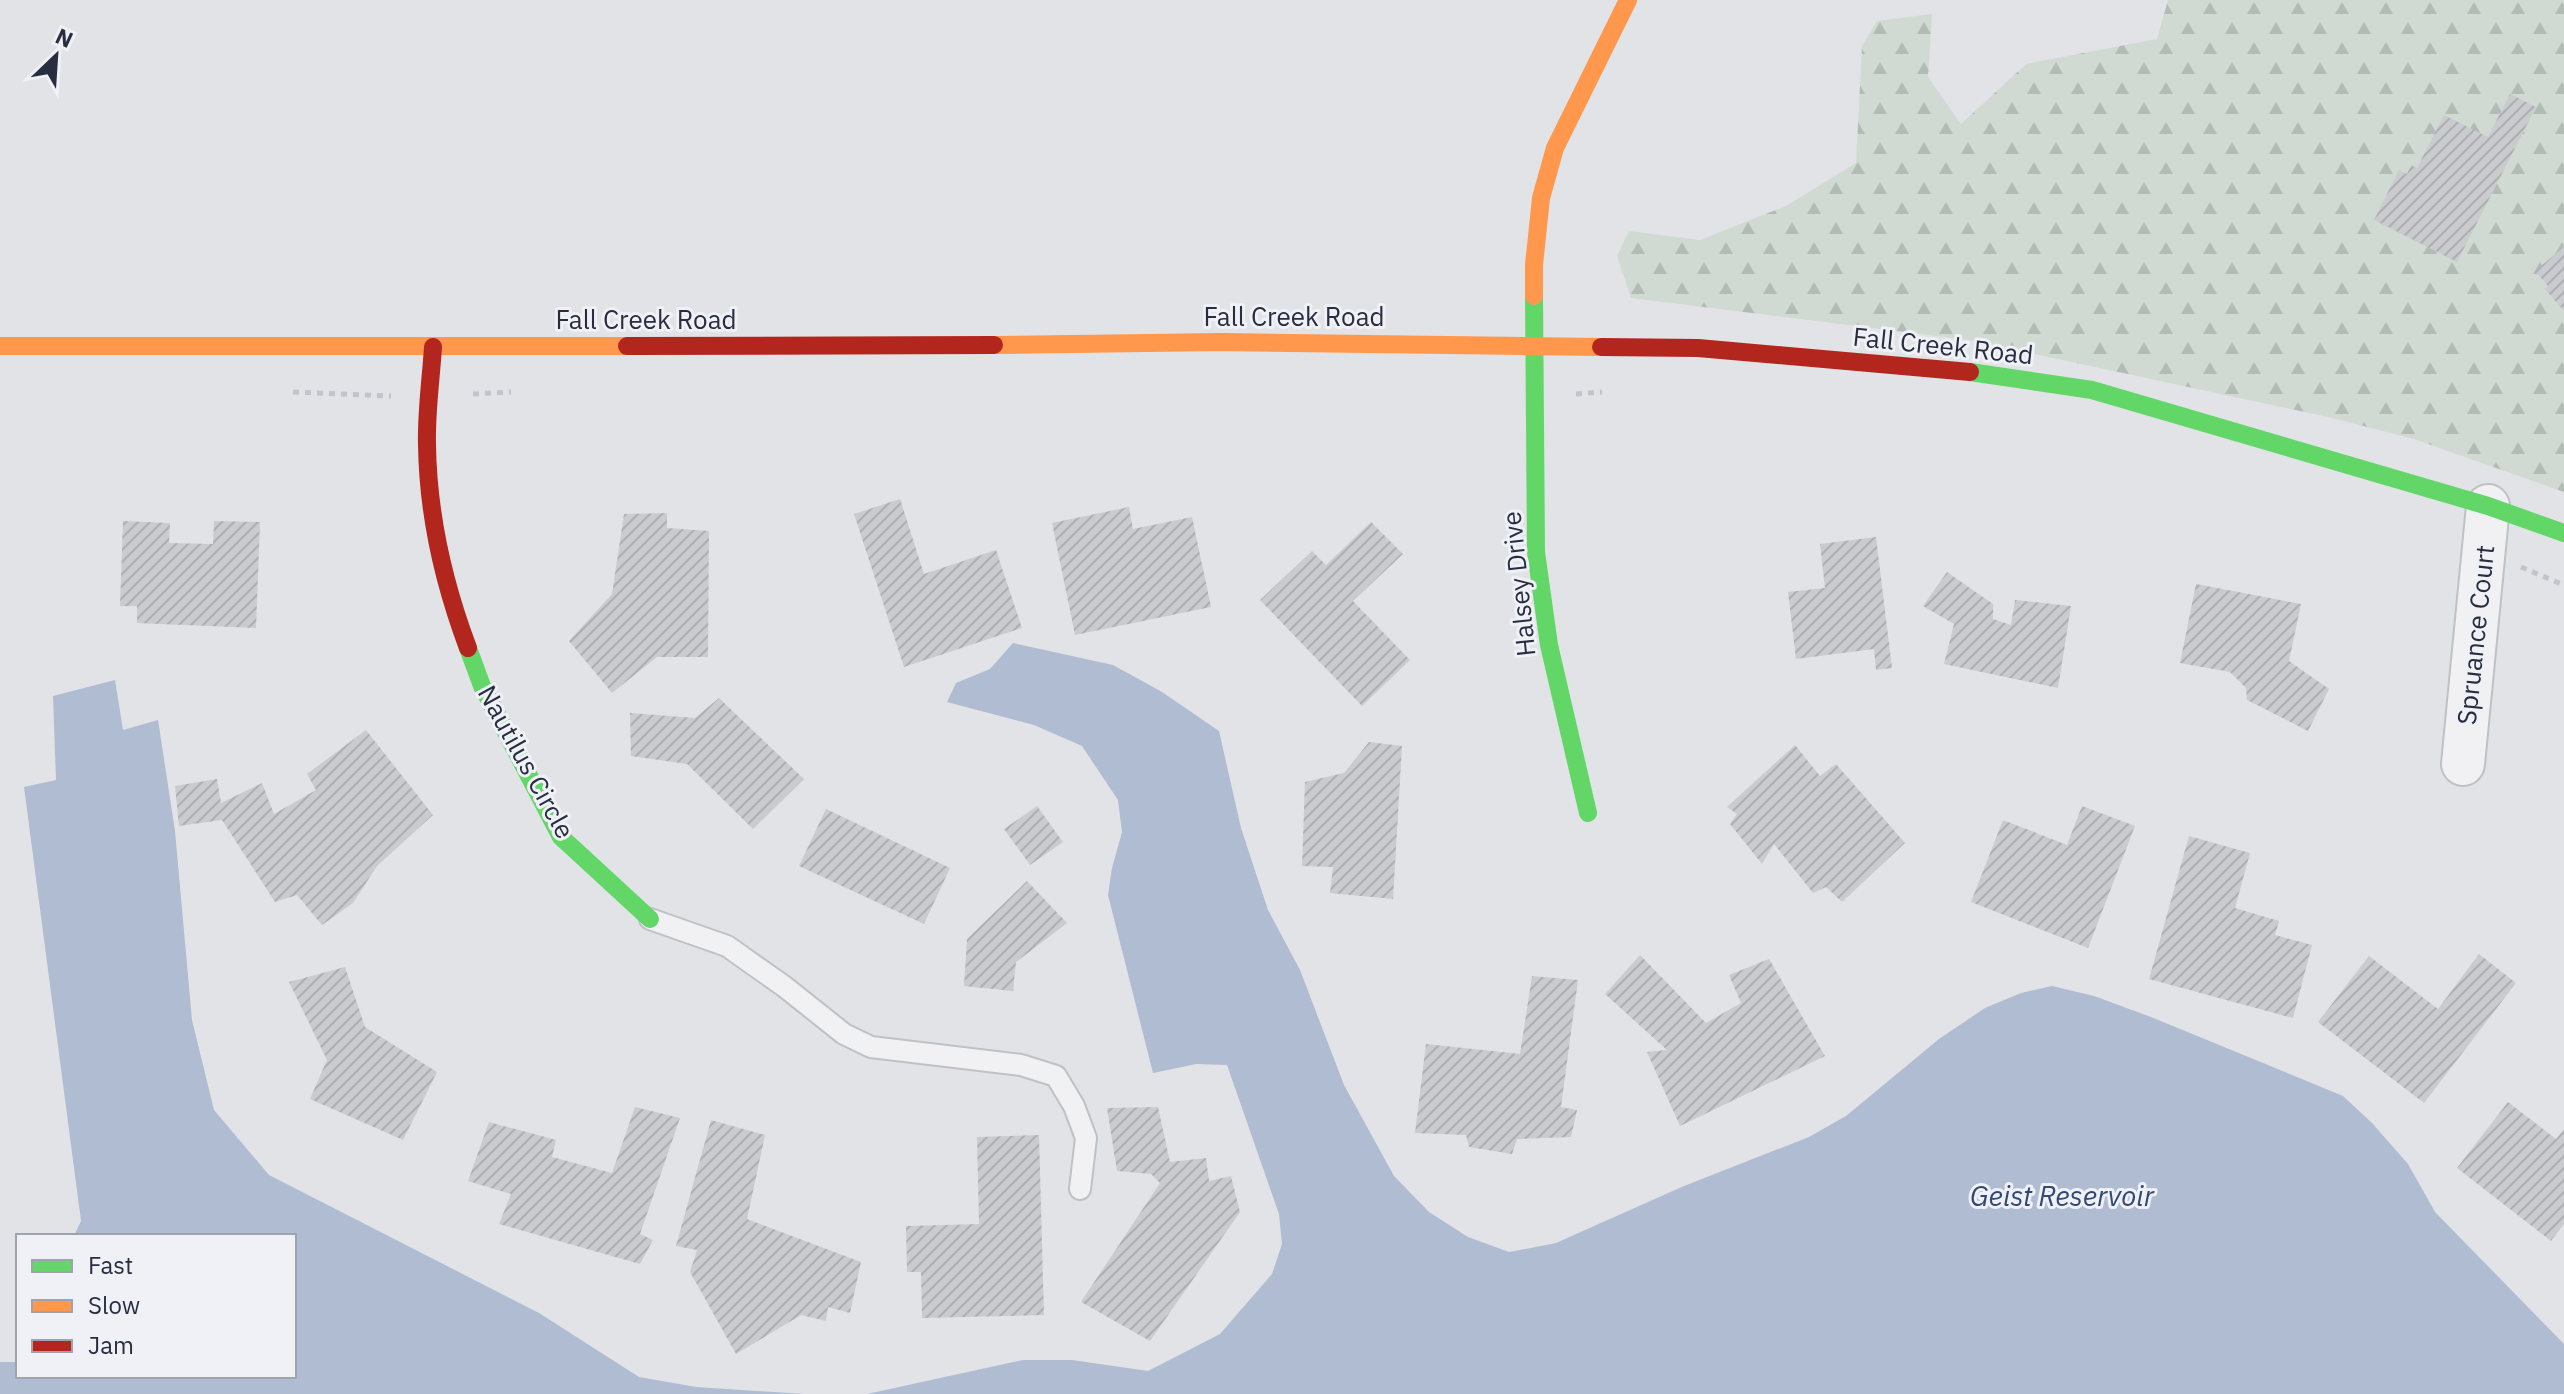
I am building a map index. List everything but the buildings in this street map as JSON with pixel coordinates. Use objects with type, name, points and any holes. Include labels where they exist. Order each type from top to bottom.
[{"type":"main road","name":"Halsey Drive","points":[[1588,813],[1554,668],[1536,552],[1534,265],[1541,198],[1555,148],[1628,0]]},
{"type":"main road","name":"Fall Creek Road","points":[[0,346],[433,347],[1222,342],[1698,348],[1994,374],[2092,390],[2488,506],[2564,533]]},
{"type":"main road","name":"Nautilus Circle","points":[[433,347],[427,443],[431,507],[460,627],[482,686],[561,837],[650,919]]},
{"type":"street","name":"Spruance Court","points":[[2463,764],[2488,506]]},
{"type":"lane","name":"Nautilus Circle","points":[[650,919],[727,946],[844,1034],[871,1047],[1021,1065],[1056,1076],[1074,1106],[1086,1138],[1080,1189]]},
{"type":"path","points":[[1535,392],[1588,394],[1617,390]]},
{"type":"path","points":[[281,391],[430,396],[516,392]]},
{"type":"path","points":[[2485,548],[2534,574],[2564,585]]},
{"type":"green space","points":[[2168,0],[2564,0],[2564,492],[2414,439],[2328,417],[1969,340],[1631,298],[1617,256],[1629,231],[1700,240],[1786,206],[1856,163],[1862,46],[1877,21],[1932,14],[1928,77],[1961,124],[2026,64],[2157,39]]},
{"type":"water","name":"Geist Reservoir","points":[[1013,643],[1113,665],[1162,692],[1219,731],[1241,828],[1268,910],[1300,970],[1344,1085],[1394,1176],[1429,1212],[1468,1237],[1509,1252],[1556,1243],[1684,1186],[1809,1137],[1846,1116],[1939,1039],[1985,1008],[2021,993],[2052,986],[2094,996],[2151,1017],[2343,1096],[2408,1164],[2435,1212],[2564,1344],[2564,1394],[867,1394],[1023,1360],[1072,1360],[1148,1371],[1220,1334],[1272,1274],[1282,1244],[1279,1214],[1227,1065],[1196,1064],[1153,1073],[1108,895],[1122,832],[1118,800],[1082,746],[1034,725],[947,702],[956,683],[990,669]]},
{"type":"water","points":[[115,680],[123,730],[158,720],[175,831],[192,1020],[214,1110],[269,1175],[539,1313],[639,1377],[696,1387],[804,1394],[0,1394],[0,1362],[16,1362],[16,1378],[296,1378],[296,1234],[75,1234],[81,1221],[24,787],[56,780],[53,696]]},
{"type":"traffic: fast","points":[[1534,296],[1536,552],[1549,645],[1588,813]]},
{"type":"traffic: fast","points":[[1970,372],[2092,390],[2488,506],[2564,533]]},
{"type":"traffic: fast","points":[[468,648],[482,686],[561,837],[650,919]]},
{"type":"traffic: slow","points":[[1534,296],[1541,198],[1555,148],[1628,0]]},
{"type":"traffic: slow","points":[[994,345],[1222,342],[1601,347]]},
{"type":"traffic: slow","points":[[0,346],[627,346]]},
{"type":"traffic: jam","points":[[627,346],[994,345]]},
{"type":"traffic: jam","points":[[433,347],[427,433],[430,497],[445,574],[468,648]]},
{"type":"traffic: jam","points":[[1601,347],[1698,348],[1970,372]]}]
